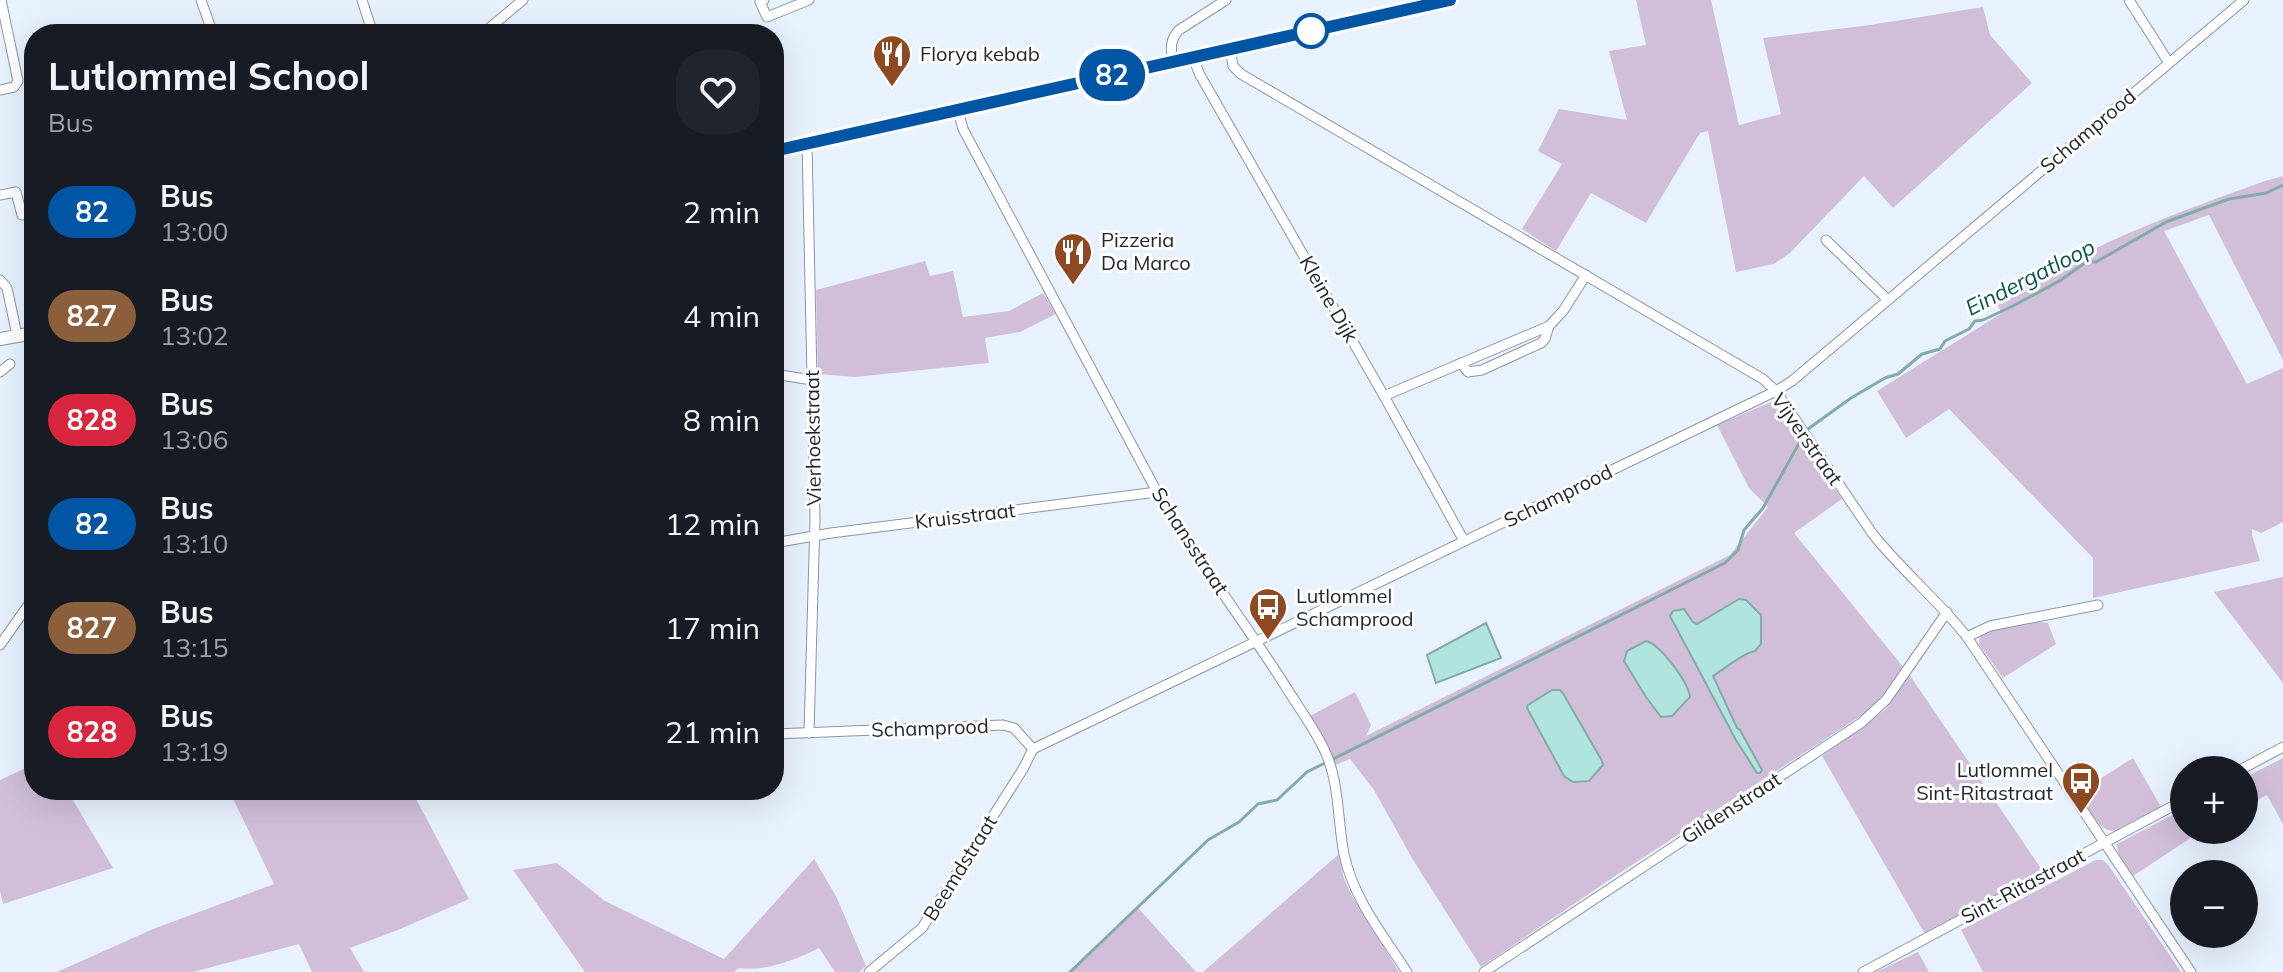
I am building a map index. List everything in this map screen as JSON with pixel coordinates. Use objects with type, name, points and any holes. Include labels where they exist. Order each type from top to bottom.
[{"type":"main road","points":[[784,149],[1450,0]]},
{"type":"main road","points":[[0,339],[24,334]]},
{"type":"street","points":[[0,90],[14,87],[18,81],[1,0]]},
{"type":"street","points":[[201,0],[209,24]]},
{"type":"street","points":[[362,0],[370,24]]},
{"type":"street","points":[[494,24],[523,0]]},
{"type":"street","points":[[764,0],[760,2],[767,17],[809,0]]},
{"type":"street","points":[[1173,62],[1170,44],[1173,36],[1226,0]]},
{"type":"street","points":[[2129,0],[2169,63]]},
{"type":"street","name":"Schamprood","points":[[784,734],[1003,725],[1014,728],[1033,749],[1776,391],[1792,381],[2244,0]]},
{"type":"street","name":"Vijverstraat","points":[[1230,49],[1233,66],[1241,74],[1763,379],[1776,391],[1879,542],[1967,637],[2191,972]]},
{"type":"street","name":"Kleine Dijk","points":[[1193,58],[1464,541]]},
{"type":"street","name":"Schansstraat","points":[[958,110],[963,129],[1157,492],[1182,535],[1258,641],[1323,746],[1330,762],[1344,856],[1351,880],[1407,972]]},
{"type":"street","name":"Vierhoekstraat","points":[[807,143],[814,535],[809,733]]},
{"type":"street","points":[[0,195],[16,192],[24,214]]},
{"type":"street","points":[[1826,240],[1888,300]]},
{"type":"street","points":[[1384,396],[1549,326],[1563,311],[1586,275]]},
{"type":"street","points":[[0,280],[7,288],[17,335]]},
{"type":"street","points":[[1461,363],[1468,372],[1482,370],[1541,343],[1549,326]]},
{"type":"street","points":[[0,372],[10,364]]},
{"type":"street","points":[[784,376],[812,380]]},
{"type":"street","name":"Kruisstraat","points":[[784,541],[1157,492]]},
{"type":"street","points":[[1967,637],[1990,626],[2098,605]]},
{"type":"street","points":[[0,645],[24,611]]},
{"type":"street","name":"Gildenstraat","points":[[1484,972],[1870,716],[1886,700],[1947,612]]},
{"type":"street","points":[[2258,760],[2283,747]]},
{"type":"street","name":"Beemdstraat","points":[[869,972],[922,928],[1033,749]]},
{"type":"street","name":"Sint-Ritastraat","points":[[1863,972],[2170,807]]},
{"type":"shaded area","points":[[1636,0],[1711,0],[1739,125],[1781,114],[1763,38],[1983,7],[1990,35],[2032,83],[1893,208],[1864,176],[1790,253],[1774,264],[1736,272],[1708,131],[1700,133],[1646,223],[1591,193],[1556,251],[1522,229],[1562,164],[1538,151],[1559,109],[1627,120],[1609,51],[1646,45]]},
{"type":"shaded area","points":[[2283,176],[2283,360],[2209,215],[2164,231],[2247,384],[2283,368],[2283,522],[2261,533],[2252,529],[2260,561],[2093,598],[2093,558],[1949,409],[1906,438],[1877,391],[2002,313],[1996,303],[2059,266],[2161,220]]},
{"type":"shaded area","points":[[925,261],[930,276],[953,271],[963,317],[1009,311],[1043,293],[1056,314],[1020,332],[985,338],[989,363],[855,377],[818,374],[816,290]]},
{"type":"shaded area","points":[[1771,402],[1842,499],[1794,533],[1904,668],[1873,708],[1481,967],[1413,860],[1374,790],[1350,759],[1335,765],[1326,742],[1310,716],[1355,692],[1371,725],[1366,736],[1730,555],[1768,507],[1749,488],[1717,425]]},
{"type":"shaded area","points":[[2283,577],[2283,683],[2214,592]]},
{"type":"shaded area","points":[[1739,599],[1746,600],[1761,615],[1761,644],[1755,651],[1713,676],[1737,728],[1762,770],[1760,773],[1757,773],[1736,740],[1670,616],[1673,611],[1684,609],[1697,624]]},
{"type":"shaded area","points":[[1486,623],[1501,658],[1436,683],[1427,655]]},
{"type":"shaded area","points":[[2048,623],[2056,644],[2003,678],[1979,644],[1980,635],[1994,628]]},
{"type":"shaded area","points":[[1646,641],[1666,657],[1688,690],[1690,697],[1672,716],[1661,717],[1624,661],[1627,651]]},
{"type":"shaded area","points":[[1909,674],[2042,870],[1925,934],[1822,756],[1886,709]]},
{"type":"shaded area","points":[[1552,690],[1560,690],[1564,695],[1602,761],[1603,765],[1589,781],[1573,782],[1564,776],[1527,708]]},
{"type":"shaded area","points":[[2133,758],[2161,807],[2115,831],[2108,830],[2093,817],[2078,793]]},
{"type":"shaded area","points":[[2283,758],[2283,824],[2267,795],[2258,800],[2258,771]]},
{"type":"shaded area","points":[[24,769],[24,800],[73,800],[113,868],[3,904],[0,891],[0,780]]},
{"type":"shaded area","points":[[234,800],[417,800],[469,899],[350,948],[364,972],[312,972],[299,944],[193,972],[57,972],[153,929],[274,884]]},
{"type":"shaded area","points":[[2170,816],[2170,844],[2182,844],[2133,876],[2120,857],[2117,844]]},
{"type":"shaded area","points":[[1339,854],[1344,879],[1352,896],[1399,972],[1203,972]]},
{"type":"shaded area","points":[[814,859],[836,896],[866,966],[859,972],[835,972],[819,948],[780,964],[739,968],[734,972],[585,972],[513,870],[557,863],[605,901],[724,959]]},
{"type":"shaded area","points":[[2096,860],[2103,860],[2109,866],[2181,972],[1983,972],[1961,930]]},
{"type":"shaded area","points":[[1138,908],[1196,972],[1070,972]]},
{"type":"shaded area","points":[[1918,952],[1929,972],[1876,972]]},
{"type":"waterway","name":"Eindergatloop","points":[[1808,429],[1851,398],[1898,374],[1922,354],[1940,349],[1945,341],[1969,329],[1975,321],[2013,306],[2061,280],[2086,262],[2096,262],[2166,222],[2229,199],[2266,193],[2283,185]]},
{"type":"waterway","points":[[1070,972],[1208,840],[1239,822],[1258,804],[1277,800],[1307,772],[1725,563],[1738,550],[1744,530],[1763,508],[1802,438]]},
{"type":"bus line","name":"82","points":[[784,149],[1450,0]]},
{"type":"place","name":"Florya kebab","points":[[892,88]]},
{"type":"place","name":"Pizzeria Da Marco","points":[[1073,286]]},
{"type":"place","name":"Lutlommel Schamprood","points":[[1268,641]]},
{"type":"place","name":"Lutlommel Sint-Ritastraat","points":[[2081,815]]}]
